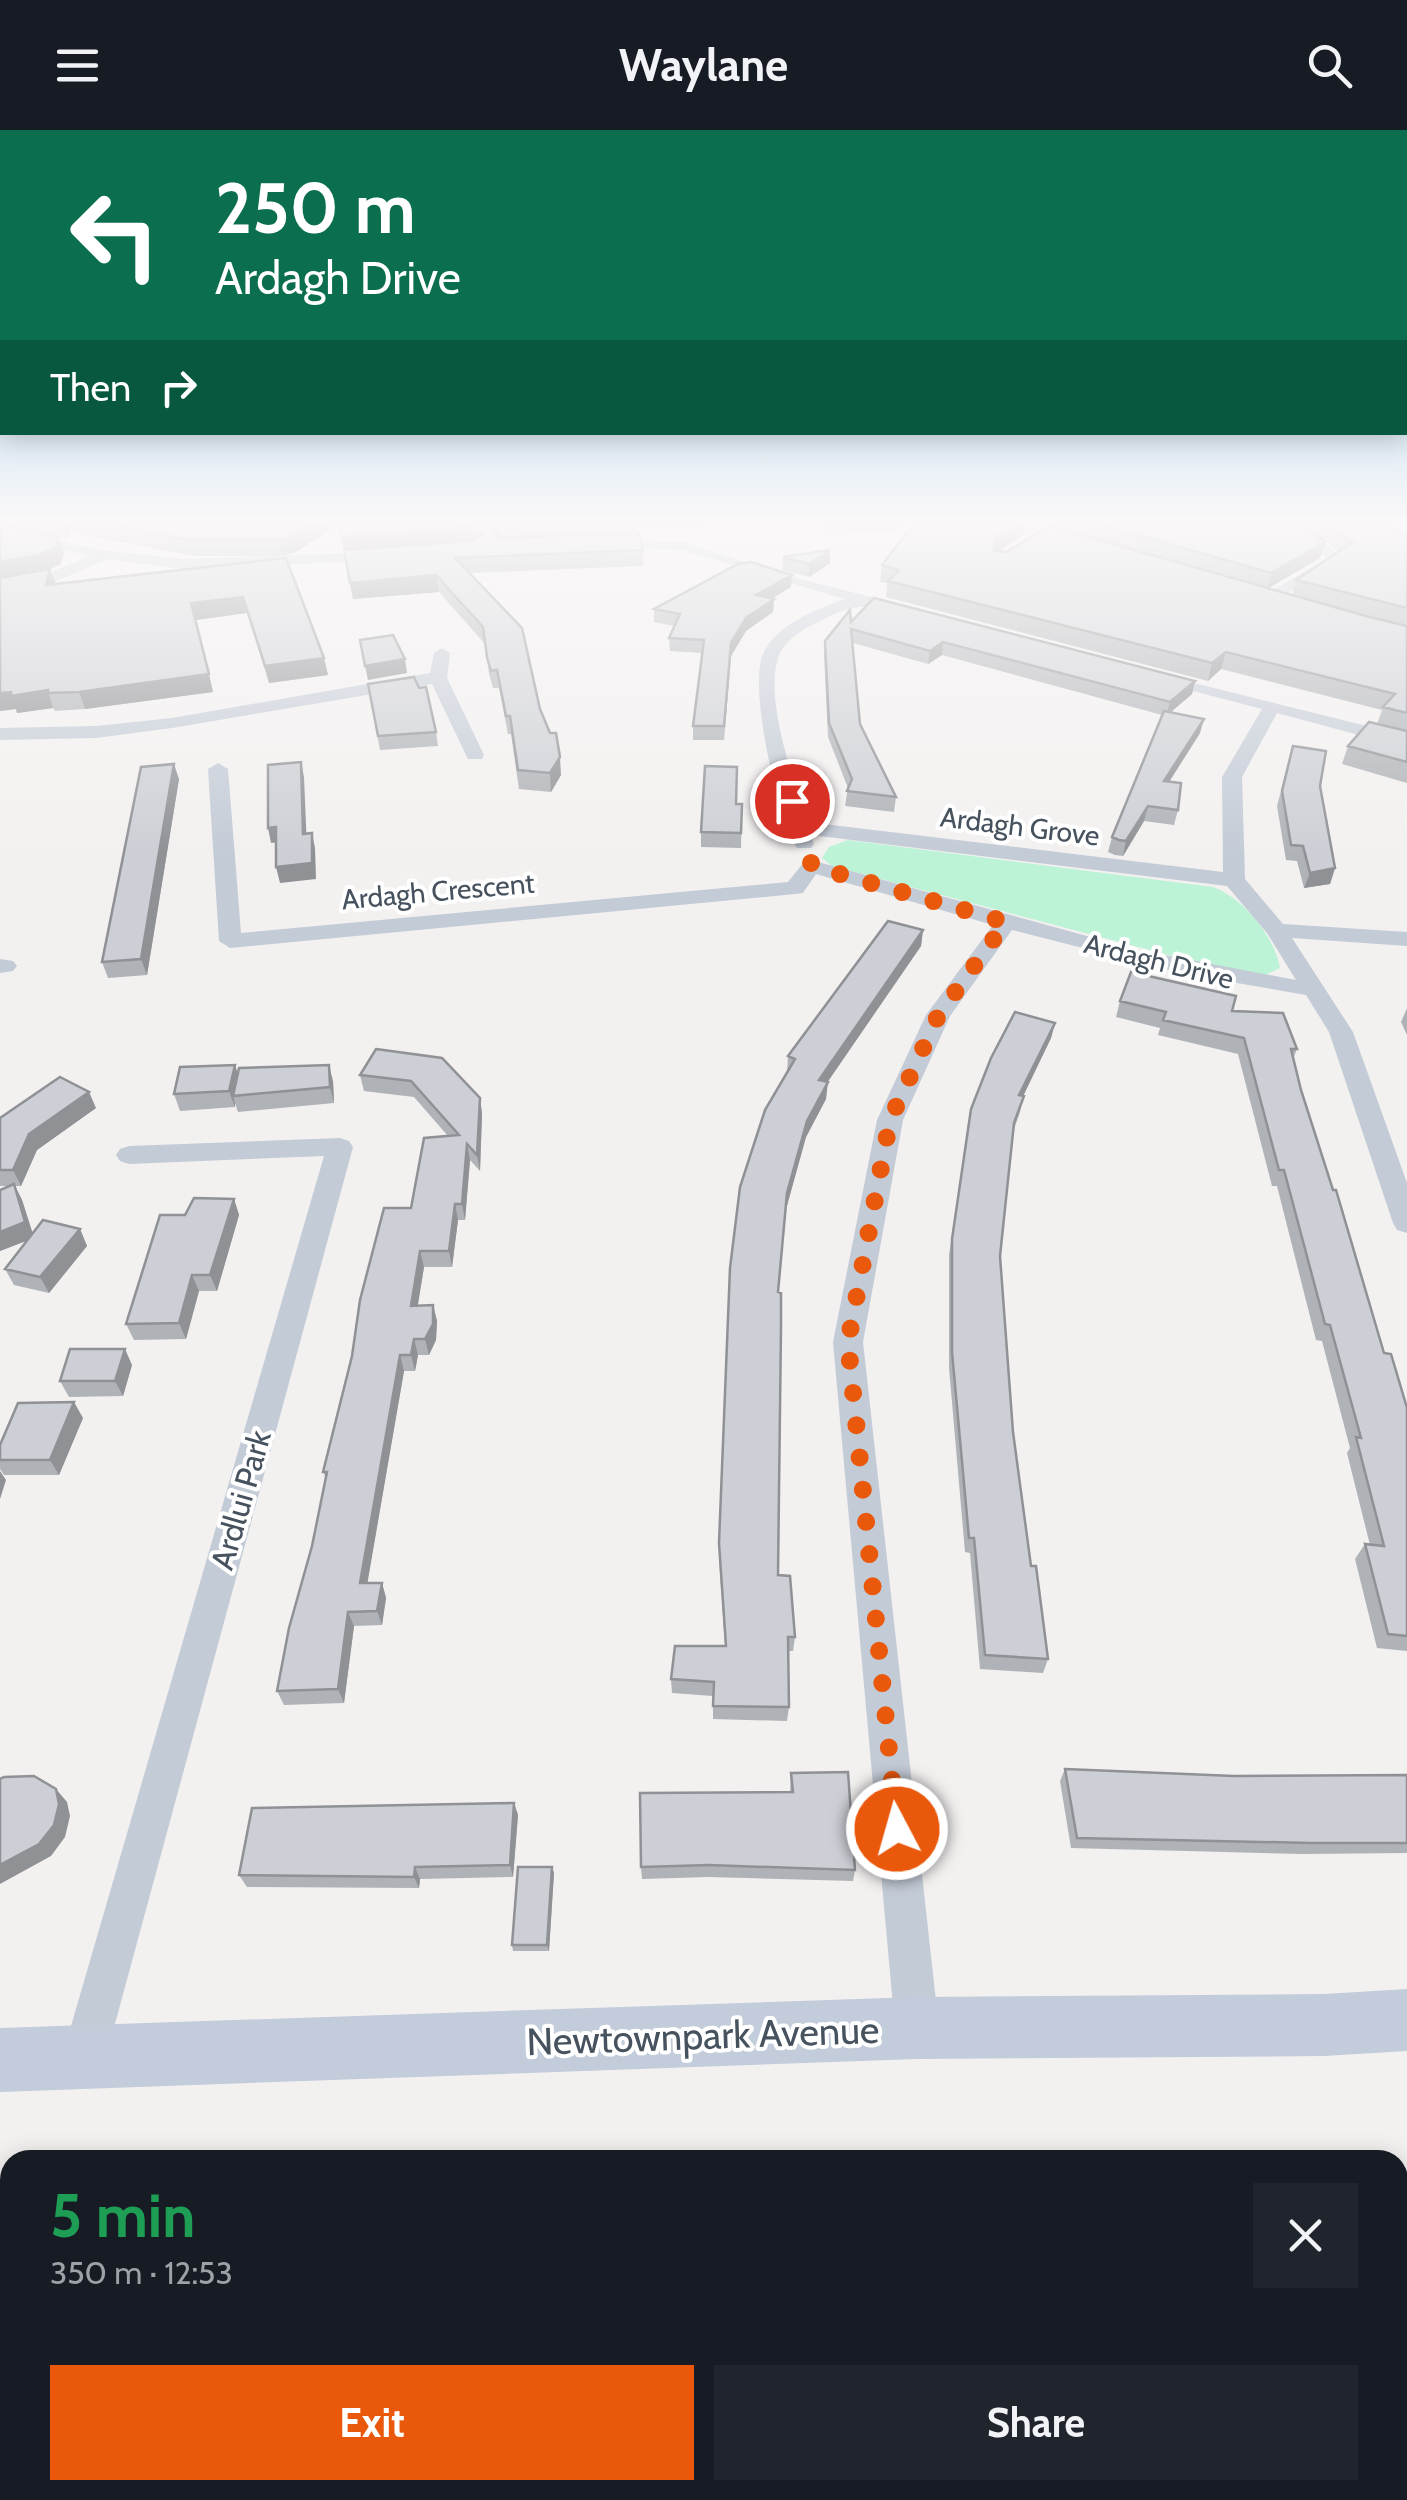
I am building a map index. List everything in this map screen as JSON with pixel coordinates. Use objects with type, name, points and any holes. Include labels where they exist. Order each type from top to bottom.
[{"type":"main road","name":"Newtownpark Avenue","points":[[0,2060],[917,2028],[1324,2025],[1407,2020]]},
{"type":"street","points":[[790,634],[771,655],[766,700],[812,866]]},
{"type":"street","points":[[442,654],[438,678],[475,755]]},
{"type":"street","points":[[1141,672],[1407,742]]},
{"type":"street","points":[[0,734],[96,732],[172,723],[407,680],[438,678]]},
{"type":"street","points":[[1272,706],[1232,777],[1234,880],[1276,930],[1341,1032],[1407,1223]]},
{"type":"street","name":"Ardagh Crescent","points":[[218,769],[230,941],[795,888],[812,866]]},
{"type":"street","name":"Ardagh Grove","points":[[799,827],[1234,880]]},
{"type":"street","name":"Ardagh Drive","points":[[812,866],[1006,922],[1252,984],[1313,989]]},
{"type":"street","points":[[917,2028],[848,1342],[890,1120],[938,1016],[1006,922]]},
{"type":"street","points":[[1276,930],[1407,940]]},
{"type":"street","name":"Ardlui Park","points":[[84,2057],[340,1147],[129,1156]]},
{"type":"green space","points":[[848,840],[1213,887],[1235,900],[1256,920],[1272,944],[1280,968],[1263,976],[1233,972],[832,866],[822,858],[829,847]]},
{"type":"building","points":[[0,634],[199,634],[209,674],[79,692],[48,690],[11,696],[11,692],[0,693]]},
{"type":"building","points":[[255,634],[315,634],[324,658],[265,666]]},
{"type":"building","points":[[484,634],[523,634],[540,709],[550,733],[556,733],[560,757],[550,773],[518,770],[510,716],[506,716],[497,670],[491,671]]},
{"type":"building","points":[[671,634],[737,634],[731,643],[724,726],[693,726],[704,640],[669,638]]},
{"type":"building","points":[[831,634],[851,634],[860,724],[896,797],[847,791],[852,779],[829,723],[825,641]]},
{"type":"building","points":[[868,634],[1012,634],[1195,681],[1170,702],[943,642],[930,651]]},
{"type":"building","points":[[1096,634],[1407,634],[1407,713],[1383,707],[1395,694],[1226,652],[1212,663]]},
{"type":"building","points":[[393,635],[405,659],[365,666],[360,640]]},
{"type":"building","points":[[414,677],[419,688],[426,687],[436,732],[378,736],[368,684]]},
{"type":"building","points":[[1164,711],[1204,719],[1164,781],[1181,783],[1178,810],[1148,806],[1126,841],[1119,840],[1112,837]]},
{"type":"building","points":[[1369,722],[1407,731],[1407,762],[1348,746]]},
{"type":"building","points":[[1293,746],[1326,751],[1320,786],[1335,868],[1310,873],[1303,846],[1291,845],[1282,791]]},
{"type":"building","points":[[301,762],[303,834],[312,833],[312,863],[276,867],[276,827],[268,828],[268,765]]},
{"type":"building","points":[[174,764],[141,959],[102,962],[141,767]]},
{"type":"building","points":[[705,766],[737,767],[736,804],[742,804],[741,833],[701,832]]},
{"type":"building","points":[[888,921],[923,930],[819,1080],[828,1082],[807,1121],[787,1193],[778,1292],[778,1575],[790,1576],[795,1637],[788,1637],[789,1707],[713,1706],[714,1682],[671,1679],[675,1646],[726,1646],[719,1543],[730,1268],[740,1187],[765,1110],[795,1059],[788,1056]]},
{"type":"building","points":[[1131,972],[1236,996],[1232,1011],[1283,1013],[1297,1049],[1291,1049],[1301,1090],[1336,1190],[1384,1353],[1391,1354],[1407,1408],[1407,1636],[1388,1634],[1365,1544],[1384,1546],[1356,1437],[1361,1438],[1330,1325],[1325,1324],[1284,1170],[1279,1170],[1244,1038],[1163,1020],[1166,1012],[1120,1001]]},
{"type":"building","points":[[1015,1012],[1055,1023],[1019,1095],[1024,1096],[1014,1123],[1000,1256],[1013,1432],[1048,1659],[985,1655],[974,1538],[969,1538],[952,1352],[952,1239],[971,1109]]},
{"type":"building","points":[[376,1049],[442,1058],[480,1098],[477,1155],[467,1144],[462,1204],[455,1204],[449,1251],[420,1251],[411,1306],[433,1305],[433,1324],[425,1339],[414,1339],[411,1355],[400,1355],[360,1583],[382,1583],[377,1611],[348,1612],[338,1689],[277,1691],[289,1628],[312,1546],[327,1472],[323,1472],[352,1356],[360,1300],[384,1208],[411,1208],[424,1138],[459,1135],[411,1081],[360,1075]]},
{"type":"building","points":[[235,1065],[229,1091],[174,1094],[180,1067]]},
{"type":"building","points":[[329,1065],[330,1087],[233,1096],[239,1068]]},
{"type":"building","points":[[60,1077],[89,1092],[29,1134],[13,1170],[0,1170],[0,1118]]},
{"type":"building","points":[[14,1184],[25,1222],[0,1232],[0,1190]]},
{"type":"building","points":[[194,1198],[234,1199],[210,1275],[192,1275],[179,1323],[126,1324],[160,1215],[185,1215]]},
{"type":"building","points":[[43,1220],[80,1229],[40,1277],[5,1269]]},
{"type":"building","points":[[70,1349],[125,1349],[115,1381],[60,1381]]},
{"type":"building","points":[[74,1402],[50,1460],[0,1460],[0,1445],[18,1403]]},
{"type":"building","points":[[1065,1769],[1234,1776],[1407,1775],[1407,1843],[1077,1838]]},
{"type":"building","points":[[848,1772],[855,1870],[641,1867],[640,1793],[793,1792],[791,1773]]},
{"type":"building","points":[[34,1776],[56,1789],[59,1804],[54,1825],[39,1844],[0,1865],[0,1779]]},
{"type":"building","points":[[514,1803],[510,1865],[415,1867],[414,1877],[239,1875],[252,1808]]},
{"type":"building","points":[[518,1867],[552,1867],[547,1945],[512,1945]]},
{"type":"route","points":[[792,801],[812,866],[1006,922],[938,1016],[890,1120],[848,1342],[897,1829]]}]
